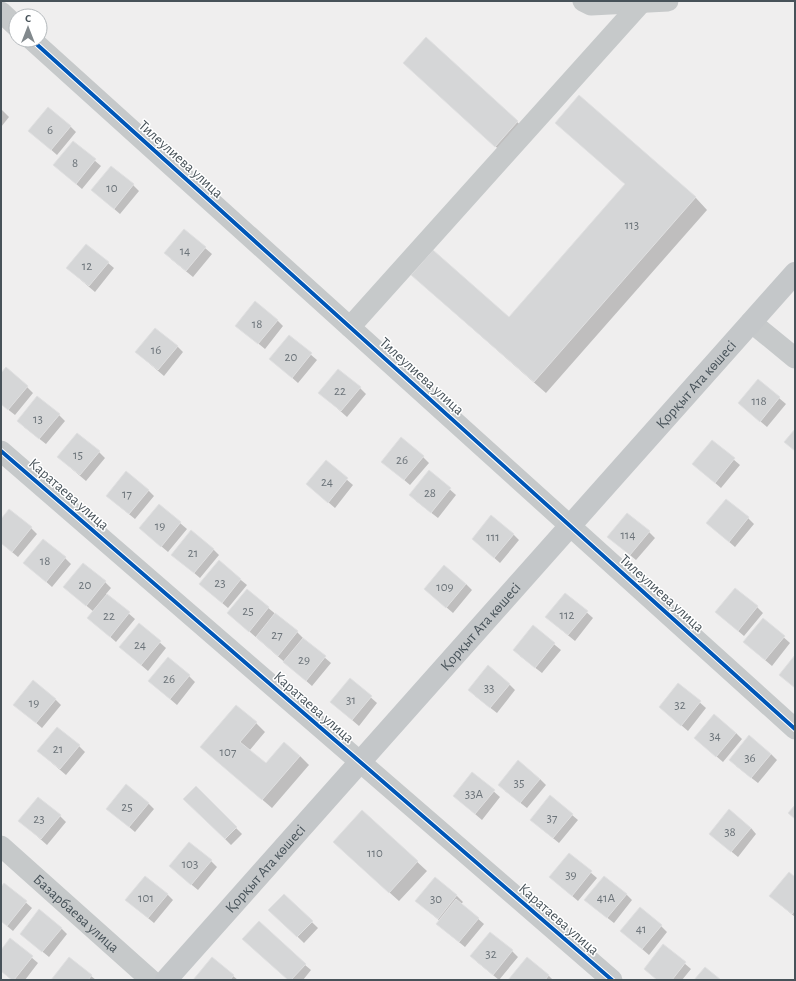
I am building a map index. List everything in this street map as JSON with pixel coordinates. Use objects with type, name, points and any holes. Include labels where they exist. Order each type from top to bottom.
[{"type":"main road","name":"Қорқыт Ата көшесі","points":[[166,980],[795,273]]},
{"type":"street","points":[[582,1],[591,6],[668,1]]},
{"type":"street","points":[[350,327],[641,2]]},
{"type":"street","name":"Тилеулиева улица","points":[[41,48],[795,729]]},
{"type":"street","points":[[751,322],[795,358]]},
{"type":"street","name":"Каратаева улица","points":[[1,451],[612,980]]},
{"type":"street","name":"Базарбаева улица","points":[[1,846],[151,980]]},
{"type":"building","points":[[426,37],[518,121],[495,147],[403,63]]},
{"type":"building","points":[[579,95],[696,197],[534,382],[411,275],[433,250],[509,317],[625,184],[555,123]]},
{"type":"building","points":[[48,107],[71,126],[51,150],[28,131]]},
{"type":"building","points":[[73,141],[96,159],[76,184],[53,165]]},
{"type":"building","points":[[111,166],[134,184],[114,209],[91,190]]},
{"type":"building","points":[[184,229],[206,247],[186,271],[164,253]]},
{"type":"building","points":[[86,244],[109,262],[89,286],[66,268]]},
{"type":"building","points":[[255,301],[278,320],[258,344],[235,326]]},
{"type":"building","points":[[155,328],[178,346],[158,370],[135,352]]},
{"type":"building","points":[[289,335],[312,353],[292,378],[269,359]]},
{"type":"building","points":[[6,367],[28,386],[8,410],[1,404],[1,373]]},
{"type":"building","points":[[338,369],[361,387],[341,411],[318,393]]},
{"type":"building","points":[[758,379],[780,397],[760,422],[738,403]]},
{"type":"building","points":[[37,396],[60,414],[39,439],[17,421]]},
{"type":"building","points":[[795,429],[795,451],[784,442]]},
{"type":"building","points":[[77,433],[100,451],[80,475],[57,457]]},
{"type":"building","points":[[401,437],[424,456],[404,480],[381,462]]},
{"type":"building","points":[[712,440],[735,458],[715,483],[692,464]]},
{"type":"building","points":[[326,460],[348,478],[328,503],[306,484]]},
{"type":"building","points":[[429,470],[451,488],[431,513],[409,495]]},
{"type":"building","points":[[126,471],[149,490],[129,514],[106,496]]},
{"type":"building","points":[[726,499],[749,517],[729,542],[706,523]]},
{"type":"building","points":[[159,504],[181,522],[161,547],[139,528]]},
{"type":"building","points":[[9,509],[32,527],[12,552],[1,543],[1,519]]},
{"type":"building","points":[[627,513],[650,531],[630,555],[607,537]]},
{"type":"building","points":[[491,515],[514,534],[494,558],[472,539]]},
{"type":"building","points":[[191,530],[214,549],[194,573],[171,555]]},
{"type":"building","points":[[43,539],[66,557],[46,582],[23,563]]},
{"type":"building","points":[[219,560],[241,579],[222,603],[199,584]]},
{"type":"building","points":[[83,563],[106,581],[86,606],[63,587]]},
{"type":"building","points":[[444,565],[466,584],[446,608],[424,589]]},
{"type":"building","points":[[735,588],[758,606],[738,631],[715,612]]},
{"type":"building","points":[[247,589],[269,607],[249,632],[227,613]]},
{"type":"building","points":[[565,593],[588,611],[568,635],[545,617]]},
{"type":"building","points":[[107,594],[130,612],[110,637],[87,618]]},
{"type":"building","points":[[275,613],[298,631],[278,656],[256,637]]},
{"type":"building","points":[[763,618],[785,636],[765,660],[743,642]]},
{"type":"building","points":[[139,623],[161,641],[141,665],[119,647]]},
{"type":"building","points":[[533,625],[555,643],[535,668],[513,650]]},
{"type":"building","points":[[303,638],[326,656],[306,681],[283,662]]},
{"type":"building","points":[[795,655],[795,688],[779,675]]},
{"type":"building","points":[[168,657],[190,675],[170,699],[148,681]]},
{"type":"building","points":[[488,665],[510,684],[490,708],[468,690]]},
{"type":"building","points":[[350,678],[372,696],[352,720],[330,702]]},
{"type":"building","points":[[33,680],[56,699],[36,723],[13,705]]},
{"type":"building","points":[[678,683],[701,701],[681,726],[659,707]]},
{"type":"building","points":[[236,705],[257,722],[240,742],[266,763],[284,742],[300,756],[262,800],[200,747]]},
{"type":"building","points":[[714,714],[736,733],[716,757],[694,738]]},
{"type":"building","points":[[57,727],[80,745],[60,769],[37,751]]},
{"type":"building","points":[[749,735],[771,754],[751,778],[729,760]]},
{"type":"building","points":[[518,760],[540,779],[520,803],[498,785]]},
{"type":"building","points":[[472,772],[495,790],[475,814],[453,796]]},
{"type":"building","points":[[126,784],[149,803],[129,827],[106,809]]},
{"type":"building","points":[[196,786],[237,827],[225,839],[183,799]]},
{"type":"building","points":[[550,795],[573,814],[553,838],[530,820]]},
{"type":"building","points":[[38,797],[61,815],[41,839],[18,821]]},
{"type":"building","points":[[795,805],[795,819],[788,813]]},
{"type":"building","points":[[729,809],[751,828],[731,852],[709,834]]},
{"type":"building","points":[[362,810],[418,861],[389,893],[333,842]]},
{"type":"building","points":[[189,842],[212,860],[191,885],[169,866]]},
{"type":"building","points":[[569,853],[592,871],[572,896],[549,877]]},
{"type":"building","points":[[789,872],[795,877],[795,910],[792,914],[769,896]]},
{"type":"building","points":[[145,876],[168,894],[148,918],[125,900]]},
{"type":"building","points":[[604,876],[627,894],[607,918],[584,900]]},
{"type":"building","points":[[435,877],[457,895],[438,919],[415,901]]},
{"type":"building","points":[[4,883],[27,901],[7,926],[1,921],[1,887]]},
{"type":"building","points":[[284,894],[313,921],[297,937],[268,910]]},
{"type":"building","points":[[456,899],[479,918],[459,942],[436,924]]},
{"type":"building","points":[[640,907],[662,925],[642,949],[620,931]]},
{"type":"building","points":[[39,909],[62,928],[42,952],[20,934]]},
{"type":"building","points":[[259,921],[306,964],[291,980],[288,980],[242,939]]},
{"type":"building","points":[[490,932],[513,950],[493,975],[470,956]]},
{"type":"building","points":[[10,938],[33,956],[14,980],[1,971],[1,950]]},
{"type":"building","points":[[663,944],[686,962],[672,980],[657,980],[644,969]]},
{"type":"building","points":[[69,957],[92,975],[88,980],[51,980]]},
{"type":"building","points":[[212,957],[234,975],[230,980],[193,980]]},
{"type":"building","points":[[527,957],[549,975],[545,980],[508,980]]},
{"type":"building","points":[[705,967],[721,980],[694,980]]},
{"type":"cycle path","points":[[41,48],[795,729]]},
{"type":"cycle path","points":[[1,451],[612,980]]}]
